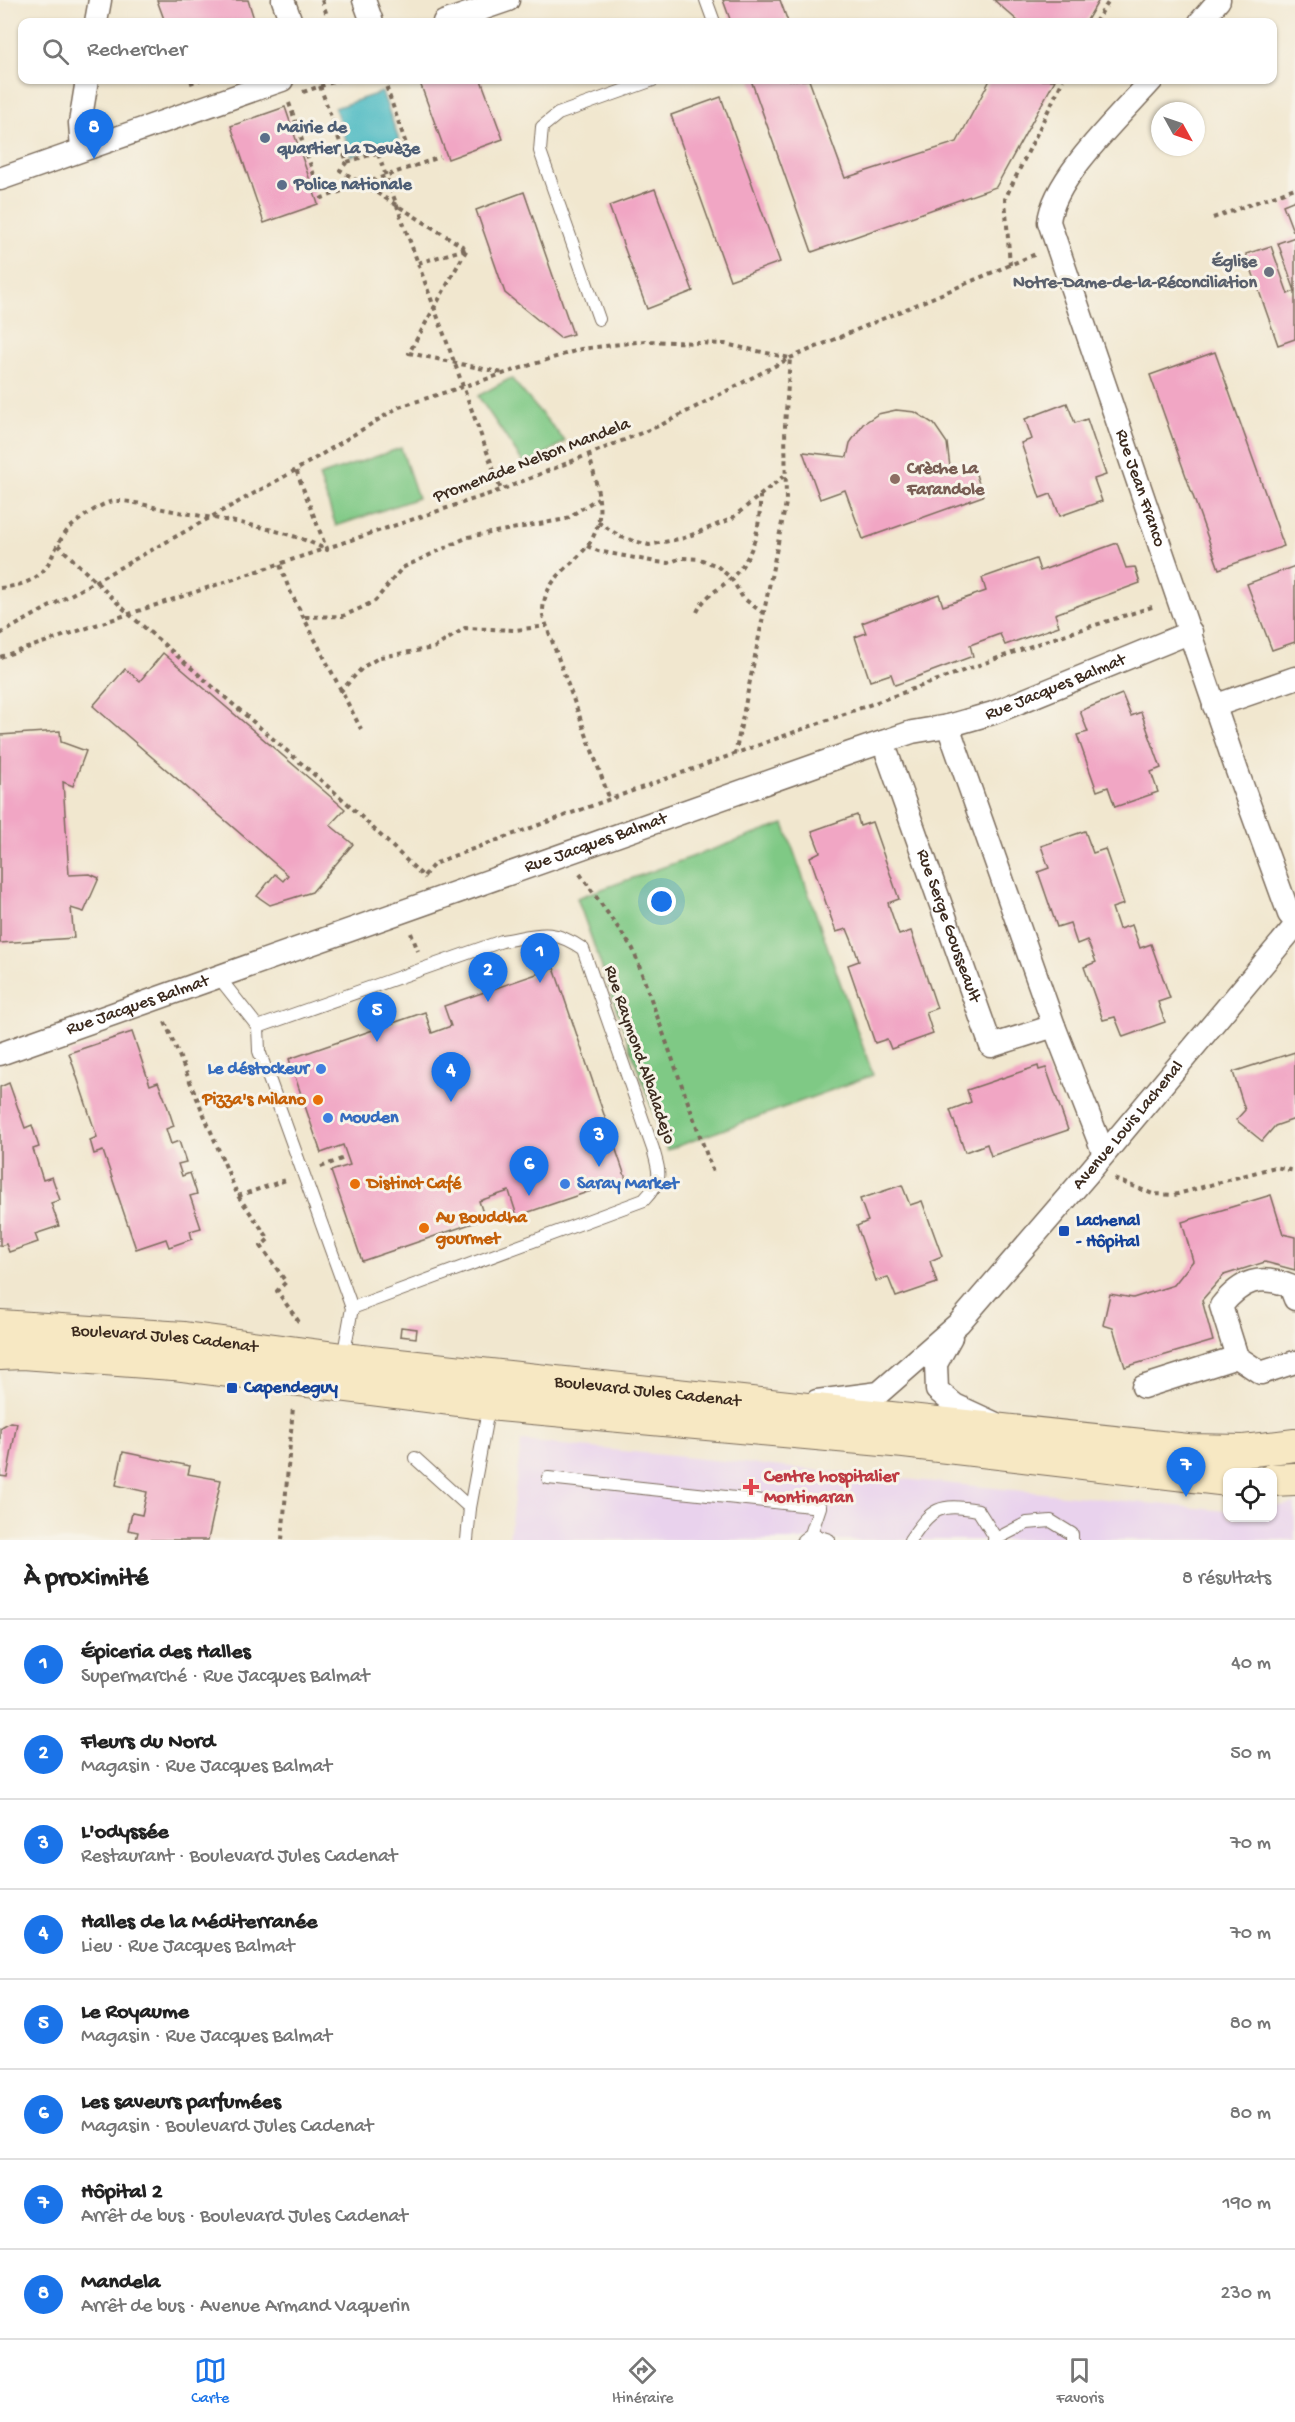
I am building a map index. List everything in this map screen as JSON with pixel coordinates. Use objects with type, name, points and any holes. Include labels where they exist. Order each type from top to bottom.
[{"type":"street","points":[[97,18],[100,0]]},
{"type":"street","points":[[283,0],[290,18]]},
{"type":"street","points":[[364,0],[371,18]]},
{"type":"street","points":[[456,18],[508,0]]},
{"type":"street","points":[[1203,18],[1219,0]]},
{"type":"street","points":[[82,150],[80,123],[86,84]]},
{"type":"street","name":"Rue Jean Franco","points":[[1149,84],[1062,184],[1050,207],[1049,222],[1191,632],[1214,706],[1285,903],[1295,921]]},
{"type":"street","points":[[0,179],[82,150],[283,86]]},
{"type":"street","name":"Rue Jacques Balmat","points":[[0,1053],[431,899],[912,732],[948,726],[993,713],[1191,632]]},
{"type":"street","points":[[1214,706],[1295,678]]},
{"type":"street","points":[[948,726],[1054,1026],[1098,1162]]},
{"type":"street","name":"Rue Serge Gousseault","points":[[883,742],[991,1046],[1054,1026]]},
{"type":"street","name":"Avenue Louis Lachenal","points":[[789,1405],[879,1393],[958,1323],[1098,1162],[1295,926]]},
{"type":"street","points":[[1295,1299],[1290,1286],[1269,1278],[1235,1289],[1221,1306],[1237,1357],[1261,1373],[1295,1362]]},
{"type":"street","name":"Avenue Louis Lachenal","points":[[958,1323],[936,1365],[937,1390],[955,1405],[1011,1431]]},
{"type":"street","name":"Boulevard Jules Cadenat","points":[[0,1326],[184,1338],[297,1367],[489,1404],[904,1442],[1223,1480]]},
{"type":"street","name":"Boulevard Jules Cadenat","points":[[0,1354],[23,1353],[297,1367],[343,1359],[789,1405],[1188,1450],[1244,1451],[1295,1445]]},
{"type":"street","points":[[1143,1387],[1237,1357]]},
{"type":"street","points":[[1277,1480],[1295,1479]]},
{"type":"lane","points":[[706,0],[713,18]]},
{"type":"lane","points":[[599,319],[540,151],[542,127],[558,114],[642,84]]},
{"type":"lane","name":"Rue Raymond Albaladejo","points":[[258,1027],[502,941],[543,934],[564,936],[583,949],[653,1149],[660,1176],[654,1189],[644,1200],[352,1308]]},
{"type":"lane","points":[[217,975],[258,1027],[259,1051],[352,1308],[343,1359]]},
{"type":"lane","points":[[467,1540],[470,1508],[489,1404]]},
{"type":"lane","points":[[415,1458],[470,1508]]},
{"type":"lane","points":[[548,1478],[820,1507],[807,1537],[829,1540]]},
{"type":"lane","points":[[910,1540],[927,1515],[953,1505],[978,1509],[994,1539],[1027,1523],[1051,1521],[1072,1534],[1072,1540]]},
{"type":"path","points":[[322,0],[328,18]]},
{"type":"path","points":[[1098,18],[1110,0]]},
{"type":"path","points":[[327,84],[283,86],[322,198],[440,157]]},
{"type":"path","points":[[385,84],[406,144],[347,162],[340,170],[467,249]]},
{"type":"path","points":[[1010,265],[1005,198],[1061,84]]},
{"type":"path","points":[[321,86],[347,162]]},
{"type":"path","points":[[378,154],[501,490]]},
{"type":"path","points":[[1213,218],[1295,188]]},
{"type":"path","name":"Promenade Nelson Mandela","points":[[0,657],[327,550],[501,490],[661,425],[790,358],[1056,245]]},
{"type":"path","points":[[418,263],[467,249]]},
{"type":"path","points":[[467,249],[409,353],[504,373]]},
{"type":"path","points":[[0,634],[296,470],[399,407],[581,349],[645,341],[725,344],[790,358],[785,425],[786,503],[735,755]]},
{"type":"path","points":[[589,454],[599,498],[598,522],[587,546],[550,582],[543,600],[547,626],[610,800]]},
{"type":"path","points":[[296,470],[327,550]]},
{"type":"path","points":[[598,522],[621,537],[649,545],[684,538],[731,519],[785,475]]},
{"type":"path","points":[[697,612],[710,593],[743,568],[752,547],[760,515],[760,496]]},
{"type":"path","points":[[305,617],[343,616],[375,601],[402,568],[468,537],[566,519],[599,498]]},
{"type":"path","points":[[0,588],[23,585],[48,568],[58,545],[74,523],[89,512],[113,501],[306,539],[327,550]]},
{"type":"path","points":[[58,545],[130,615],[347,802],[424,876],[431,899]]},
{"type":"path","points":[[587,546],[598,552],[656,562],[669,563],[681,558],[700,560],[717,566],[731,578],[743,598],[763,613]]},
{"type":"path","points":[[280,565],[289,589],[361,729]]},
{"type":"path","points":[[413,880],[424,876],[434,864],[448,858],[1045,641],[1179,598]]},
{"type":"path","points":[[340,692],[363,668],[380,657],[434,648],[465,628],[515,630],[547,626]]},
{"type":"path","points":[[568,851],[585,884],[633,949],[714,1175]]},
{"type":"path","points":[[412,937],[419,955]]},
{"type":"path","points":[[155,999],[238,1196],[269,1239],[261,1246],[286,1282],[277,1291],[306,1333],[297,1367],[282,1540]]},
{"type":"path","points":[[1098,1162],[1153,1194],[1174,1195],[1275,1167],[1295,1171]]},
{"type":"shaded area","name":"Centre hospitalier Montimaran","points":[[521,1441],[1223,1511],[1223,1522],[1277,1522],[1277,1506],[1295,1503],[1295,1540],[509,1540]]},
{"type":"green space","points":[[511,378],[565,441],[526,467],[478,396]]},
{"type":"green space","points":[[401,448],[418,498],[336,526],[319,476]]},
{"type":"green space","points":[[784,824],[873,1075],[667,1150],[577,898]]},
{"type":"water","points":[[382,92],[399,140],[351,156],[335,108]]},
{"type":"building","points":[[157,0],[248,0],[254,18],[164,18]]},
{"type":"building","points":[[723,0],[780,0],[787,18],[730,18]]},
{"type":"building","points":[[994,0],[1099,0],[1088,18],[1014,18]]},
{"type":"building","points":[[420,84],[482,84],[503,139],[448,159]]},
{"type":"building","points":[[752,84],[810,84],[845,178],[957,142],[988,84],[1053,84],[996,187],[812,252]]},
{"type":"building","points":[[721,97],[780,262],[730,280],[671,115]]},
{"type":"building","points":[[285,107],[318,204],[264,223],[231,126]]},
{"type":"building","points":[[655,189],[693,291],[647,309],[609,206]]},
{"type":"building","points":[[524,192],[573,334],[560,338],[505,293],[476,210]]},
{"type":"building","points":[[1295,200],[1295,231],[1293,231],[1283,205]]},
{"type":"building","points":[[1295,237],[1295,291],[1278,243]]},
{"type":"building","name":"Église Notre-Dame-de-la-Réconciliation","points":[[1271,246],[1288,294],[1295,291],[1295,339],[1278,345],[1246,254]]},
{"type":"building","points":[[1215,352],[1284,546],[1219,569],[1150,375]]},
{"type":"building","points":[[1067,403],[1075,423],[1087,419],[1106,475],[1094,479],[1102,501],[1060,516],[1051,494],[1040,498],[1021,443],[1032,439],[1025,419]]},
{"type":"building","name":"Crèche La Farandole","points":[[896,410],[915,412],[934,424],[947,443],[950,467],[974,468],[983,496],[863,539],[845,490],[820,499],[803,452],[847,457],[850,443],[863,424],[878,414]]},
{"type":"building","points":[[1117,543],[1126,568],[1135,567],[1140,583],[1055,614],[1059,626],[1005,645],[1000,634],[970,645],[973,656],[895,685],[891,674],[870,681],[855,637],[866,633],[862,623],[939,594],[943,606],[986,591],[982,578],[1036,559],[1040,571]]},
{"type":"building","points":[[1295,566],[1295,642],[1272,650],[1247,584]]},
{"type":"building","points":[[163,653],[345,809],[330,825],[353,844],[312,892],[270,905],[257,896],[275,874],[283,881],[288,875],[93,706],[125,669],[140,681]]},
{"type":"building","points":[[1122,694],[1131,716],[1141,712],[1161,768],[1151,772],[1158,792],[1115,807],[1108,787],[1097,791],[1077,735],[1088,732],[1080,711]]},
{"type":"building","points":[[60,731],[61,742],[86,751],[73,786],[63,782],[69,875],[90,874],[99,878],[84,912],[71,908],[74,938],[0,943],[0,735]]},
{"type":"building","points":[[857,815],[860,826],[872,822],[899,899],[888,903],[899,935],[911,931],[937,1008],[926,1012],[933,1034],[891,1049],[887,1039],[875,1043],[848,965],[859,961],[847,929],[836,932],[810,857],[820,852],[812,831]]},
{"type":"building","points":[[1085,831],[1093,853],[1105,849],[1124,904],[1112,908],[1119,929],[1132,925],[1140,948],[1151,944],[1170,998],[1158,1002],[1165,1022],[1123,1037],[1115,1017],[1103,1020],[1084,967],[1096,962],[1087,940],[1077,944],[1070,923],[1057,927],[1038,872],[1049,868],[1041,846]]},
{"type":"building","points":[[554,968],[626,1179],[517,1216],[509,1191],[479,1201],[485,1219],[362,1261],[331,1171],[350,1165],[343,1145],[321,1153],[289,1059],[425,1012],[432,1033],[451,1026],[444,1006]]},
{"type":"building","points":[[132,1032],[150,1085],[158,1082],[166,1102],[174,1126],[166,1129],[171,1144],[179,1141],[186,1162],[178,1164],[182,1176],[190,1173],[197,1194],[190,1196],[201,1228],[190,1231],[192,1239],[169,1247],[166,1239],[136,1249],[103,1151],[94,1154],[90,1140],[97,1137],[69,1053]]},
{"type":"building","points":[[1295,1052],[1295,1119],[1275,1126],[1262,1141],[1236,1120],[1245,1110],[1233,1072]]},
{"type":"building","points":[[1038,1066],[1039,1070],[1046,1068],[1068,1130],[991,1156],[987,1144],[965,1152],[950,1110],[971,1102],[967,1090]]},
{"type":"building","points":[[9,1083],[25,1128],[32,1125],[39,1147],[33,1149],[43,1180],[52,1177],[60,1200],[51,1203],[59,1226],[35,1234],[38,1242],[9,1252],[6,1244],[0,1246],[0,1087]]},
{"type":"building","points":[[902,1185],[910,1205],[922,1201],[942,1256],[930,1261],[937,1283],[896,1297],[888,1277],[876,1281],[857,1226],[868,1221],[860,1199]]},
{"type":"building","points":[[1271,1195],[1283,1234],[1295,1237],[1295,1270],[1265,1262],[1224,1275],[1202,1300],[1213,1341],[1125,1367],[1113,1328],[1103,1325],[1110,1294],[1133,1298],[1174,1285],[1193,1261],[1182,1222]]},
{"type":"building","points":[[401,1327],[417,1329],[416,1338],[400,1336]]},
{"type":"building","points":[[10,1422],[17,1423],[7,1477],[0,1476],[0,1428]]},
{"type":"building","points":[[123,1452],[190,1466],[188,1474],[221,1480],[208,1540],[136,1540],[138,1532],[128,1530],[132,1513],[142,1515],[147,1492],[116,1485]]},
{"type":"place","name":"Mairie de quartier La Devèze","points":[[265,138]]},
{"type":"place","name":"Mandela","points":[[94,159]]},
{"type":"place","name":"Police nationale","points":[[282,185]]},
{"type":"place","name":"Église Notre-Dame-de-la-Réconciliation","points":[[1269,272]]},
{"type":"place","name":"Crèche La Farandole","points":[[895,479]]},
{"type":"place","name":"Épiceria des Halles","points":[[540,983]]},
{"type":"place","name":"Fleurs du Nord","points":[[488,1002]]},
{"type":"place","name":"Le Royaume","points":[[377,1042]]},
{"type":"place","name":"Le déstockeur","points":[[321,1069]]},
{"type":"place","name":"Pizza's Milano","points":[[318,1100]]},
{"type":"place","name":"Halles de la Méditerranée","points":[[451,1102]]},
{"type":"place","name":"Mouden","points":[[328,1118]]},
{"type":"place","name":"L'odyssée","points":[[599,1167]]},
{"type":"place","name":"Distinct Café","points":[[355,1184]]},
{"type":"place","name":"Saray Market","points":[[565,1184]]},
{"type":"place","name":"Les saveurs parfumées","points":[[529,1196]]},
{"type":"place","name":"Au Bouddha gourmet","points":[[424,1228]]},
{"type":"place","name":"Lachenal - Hôpital","points":[[1064,1231]]},
{"type":"place","name":"Capendeguy","points":[[232,1388]]},
{"type":"place","name":"Centre hospitalier Montimaran","points":[[751,1487]]},
{"type":"place","name":"Hôpital 2","points":[[1186,1497]]}]
